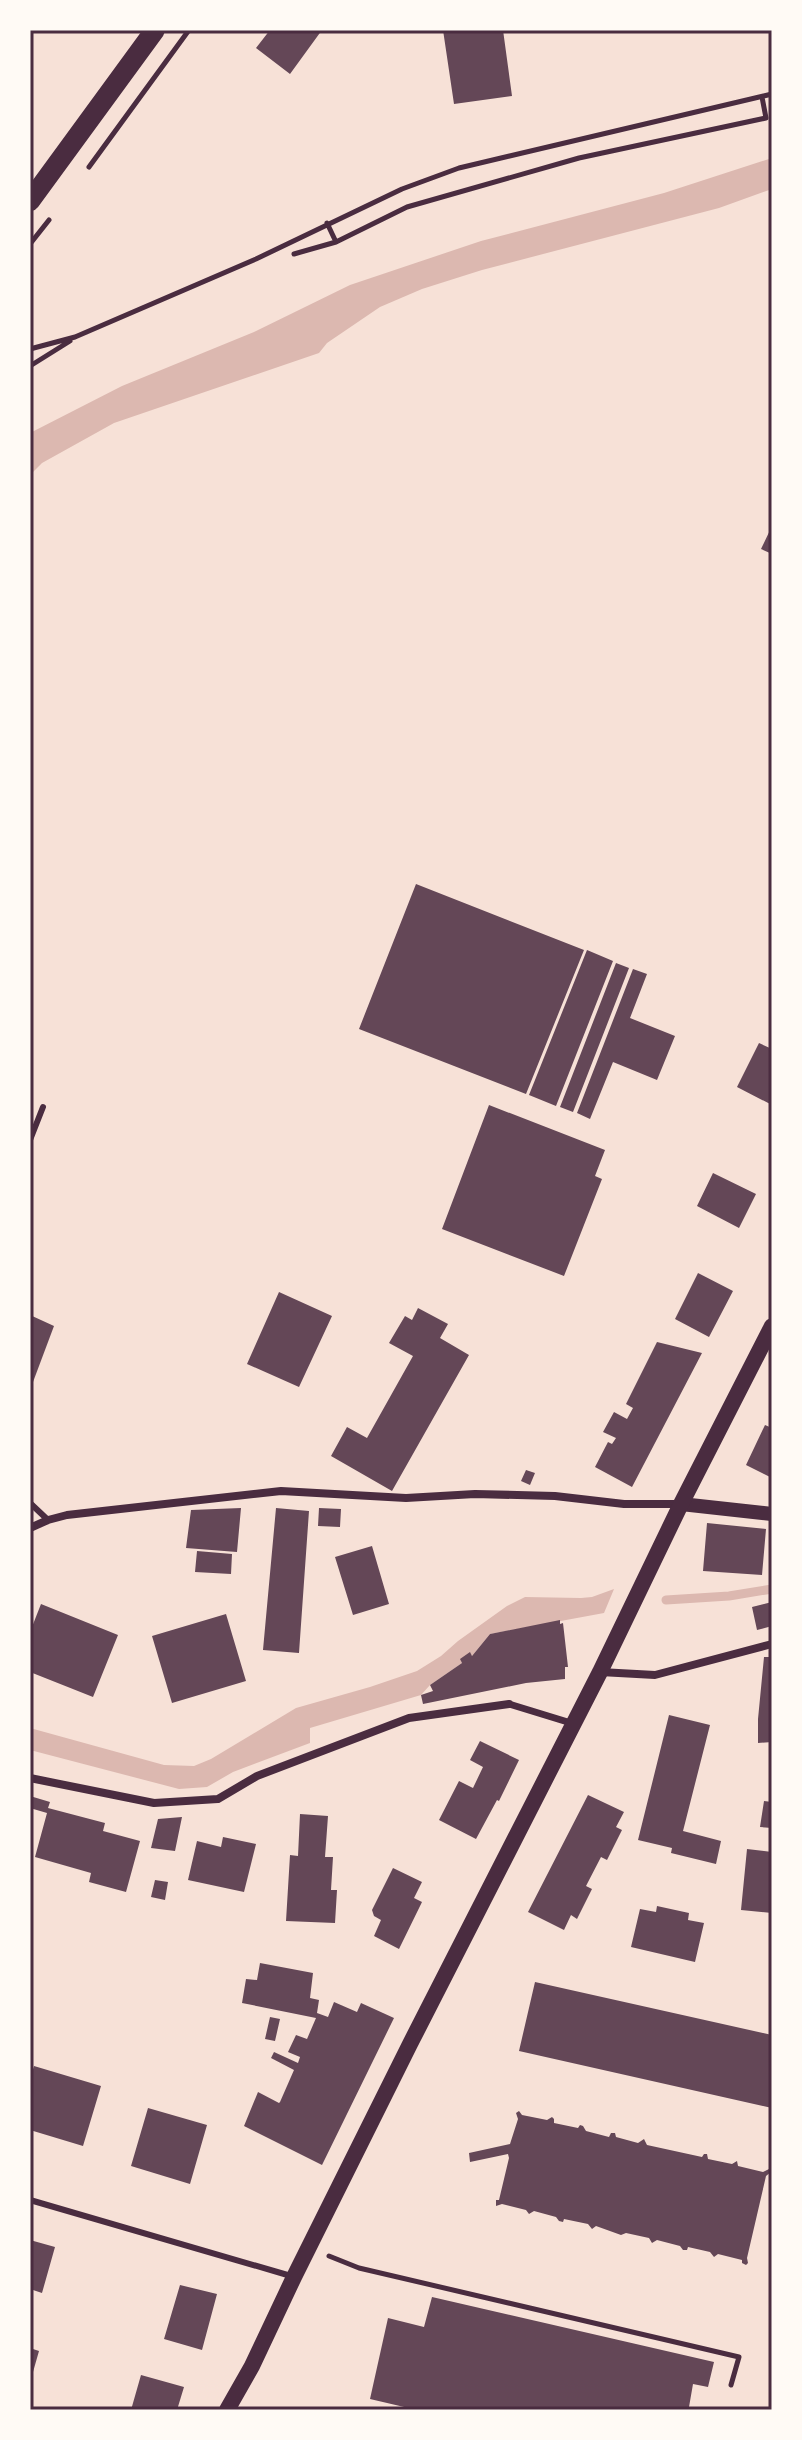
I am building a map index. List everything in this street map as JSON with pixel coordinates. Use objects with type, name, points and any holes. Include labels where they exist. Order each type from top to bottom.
[{"type":"main road","points":[[30,201],[155,30]]},
{"type":"main road","points":[[227,2410],[252,2366],[772,1326]]},
{"type":"main road","points":[[238,2410],[252,2366]]},
{"type":"street","points":[[30,1528],[67,1515],[281,1491],[406,1498],[475,1494],[555,1496],[624,1504],[681,1504],[772,1514]]},
{"type":"street","points":[[600,1672],[655,1675],[772,1644]]},
{"type":"street","points":[[30,1778],[154,1803],[218,1799],[257,1776],[409,1718],[509,1704],[573,1724]]},
{"type":"lane","points":[[30,1140],[43,1107]]},
{"type":"lane","points":[[30,1503],[48,1520]]},
{"type":"lane","points":[[30,2200],[294,2277]]},
{"type":"path","points":[[30,349],[75,337],[256,259],[402,189],[459,168],[772,94]]},
{"type":"path","points":[[294,254],[336,242],[407,207],[579,158],[766,118],[762,96]]},
{"type":"path","points":[[327,223],[336,242]]},
{"type":"path","points":[[30,366],[75,337]]},
{"type":"path","points":[[309,2248],[359,2268],[739,2357],[731,2385]]},
{"type":"shaded area","points":[[772,158],[772,189],[719,208],[482,270],[422,289],[380,307],[327,343],[319,353],[114,423],[42,463],[30,475],[30,433],[122,386],[254,332],[350,285],[481,241],[664,193]]},
{"type":"shaded area","points":[[614,1589],[604,1613],[490,1634],[472,1656],[470,1653],[461,1659],[462,1663],[421,1695],[310,1728],[310,1743],[233,1772],[207,1787],[179,1789],[30,1750],[30,1728],[164,1765],[194,1766],[296,1708],[417,1671],[507,1606],[525,1597],[581,1598]]},
{"type":"building","points":[[270,30],[322,30],[290,74],[256,48]]},
{"type":"building","points":[[443,30],[503,30],[512,96],[454,104]]},
{"type":"building","points":[[772,526],[772,554],[761,549]]},
{"type":"building","points":[[416,884],[584,950],[526,1094],[359,1029]]},
{"type":"building","points":[[587,950],[613,961],[556,1106],[529,1095]]},
{"type":"building","points":[[616,963],[629,968],[573,1112],[560,1107]]},
{"type":"building","points":[[633,969],[647,974],[630,1018],[675,1036],[657,1080],[613,1062],[590,1119],[577,1113]]},
{"type":"building","points":[[759,1043],[772,1049],[772,1105],[737,1087]]},
{"type":"building","points":[[489,1105],[605,1150],[595,1176],[602,1179],[564,1276],[442,1229]]},
{"type":"building","points":[[713,1173],[756,1194],[739,1228],[697,1206]]},
{"type":"building","points":[[698,1273],[733,1291],[709,1337],[675,1319]]},
{"type":"building","points":[[279,1292],[332,1316],[299,1387],[247,1364]]},
{"type":"building","points":[[418,1308],[448,1324],[440,1338],[469,1355],[392,1491],[331,1456],[347,1427],[367,1438],[413,1356],[389,1343],[405,1316],[412,1320]]},
{"type":"building","points":[[30,1315],[54,1326],[30,1390]]},
{"type":"building","points":[[657,1342],[702,1353],[632,1487],[595,1467],[608,1442],[612,1444],[616,1438],[603,1432],[614,1412],[627,1419],[633,1408],[626,1404]]},
{"type":"building","points":[[765,1425],[772,1428],[772,1478],[746,1465]]},
{"type":"building","points":[[526,1470],[535,1473],[530,1485],[521,1481]]},
{"type":"building","points":[[241,1508],[237,1552],[186,1548],[191,1510]]},
{"type":"building","points":[[276,1508],[309,1511],[299,1653],[263,1650]]},
{"type":"building","points":[[319,1508],[341,1509],[340,1527],[318,1526]]},
{"type":"building","points":[[707,1523],[766,1529],[762,1575],[703,1571]]},
{"type":"building","points":[[372,1546],[389,1604],[353,1615],[335,1557]]},
{"type":"building","points":[[197,1551],[232,1554],[231,1574],[195,1572]]},
{"type":"building","points":[[772,1602],[772,1626],[757,1630],[752,1607]]},
{"type":"building","points":[[41,1604],[118,1635],[93,1697],[30,1672],[30,1632]]},
{"type":"building","points":[[226,1614],[246,1681],[172,1703],[152,1636]]},
{"type":"building","points":[[560,1620],[560,1624],[563,1623],[568,1667],[565,1667],[565,1679],[526,1683],[423,1704],[421,1695],[433,1691],[430,1685],[462,1663],[460,1659],[470,1652],[472,1656],[490,1634]]},
{"type":"building","points":[[764,1657],[772,1657],[772,1742],[758,1743],[758,1719]]},
{"type":"building","points":[[669,1715],[710,1725],[683,1831],[721,1841],[716,1864],[671,1853],[672,1848],[638,1840]]},
{"type":"building","points":[[480,1741],[519,1760],[476,1839],[439,1820],[459,1781],[473,1788],[483,1767],[470,1760]]},
{"type":"building","points":[[588,1795],[624,1812],[616,1827],[622,1830],[607,1860],[601,1857],[586,1886],[592,1889],[577,1919],[571,1915],[564,1930],[528,1912]]},
{"type":"building","points":[[30,1796],[50,1802],[48,1808],[105,1823],[103,1831],[140,1841],[126,1892],[89,1882],[91,1873],[35,1857],[47,1813],[30,1808]]},
{"type":"building","points":[[764,1801],[772,1802],[772,1828],[760,1827]]},
{"type":"building","points":[[300,1814],[328,1816],[325,1857],[333,1857],[331,1890],[337,1890],[335,1923],[286,1921],[290,1855],[298,1856]]},
{"type":"building","points":[[182,1817],[175,1851],[151,1848],[158,1819]]},
{"type":"building","points":[[223,1837],[256,1844],[244,1892],[188,1880],[197,1841],[221,1847]]},
{"type":"building","points":[[747,1849],[772,1852],[772,1913],[741,1910]]},
{"type":"building","points":[[393,1868],[422,1882],[414,1898],[422,1902],[399,1949],[374,1936],[381,1920],[374,1916],[372,1910]]},
{"type":"building","points":[[155,1880],[168,1882],[165,1900],[151,1897]]},
{"type":"building","points":[[657,1906],[689,1913],[688,1920],[704,1923],[695,1962],[631,1947],[640,1909],[656,1912]]},
{"type":"building","points":[[260,1963],[313,1973],[310,1998],[319,2000],[317,2013],[328,2017],[334,2002],[357,2012],[361,2003],[394,2018],[322,2165],[244,2126],[258,2092],[280,2102],[294,2070],[271,2058],[274,2052],[298,2063],[300,2057],[288,2052],[296,2035],[307,2039],[316,2018],[242,2003],[246,1979],[257,1980]]},
{"type":"building","points":[[535,1982],[772,2035],[772,2108],[519,2051]]},
{"type":"building","points":[[270,2017],[280,2019],[275,2041],[265,2039]]},
{"type":"building","points":[[34,2066],[101,2086],[83,2146],[30,2130],[30,2079]]},
{"type":"building","points":[[148,2108],[207,2125],[190,2184],[131,2166]]},
{"type":"building","points":[[519,2111],[522,2115],[547,2120],[552,2117],[554,2123],[578,2128],[580,2125],[586,2131],[609,2137],[615,2133],[616,2137],[638,2143],[644,2139],[647,2145],[702,2157],[707,2154],[708,2159],[732,2164],[737,2161],[738,2166],[763,2172],[769,2169],[771,2172],[766,2176],[748,2263],[746,2265],[742,2260],[718,2254],[714,2257],[710,2252],[688,2247],[683,2250],[680,2246],[657,2240],[652,2243],[649,2238],[626,2233],[621,2235],[596,2226],[592,2229],[588,2224],[564,2219],[563,2222],[534,2211],[529,2214],[526,2210],[502,2204],[496,2206],[508,2154],[470,2162],[469,2153],[510,2144]]},
{"type":"building","points":[[30,2240],[55,2247],[42,2293],[30,2289]]},
{"type":"building","points":[[180,2285],[217,2294],[202,2350],[164,2339]]},
{"type":"building","points":[[432,2297],[714,2362],[708,2387],[693,2384],[689,2407],[695,2410],[417,2410],[370,2399],[388,2318],[424,2327]]},
{"type":"building","points":[[30,2348],[39,2351],[31,2379],[30,2379]]},
{"type":"building","points":[[141,2375],[184,2387],[177,2410],[131,2410]]},
{"type":"waterway","points":[[666,1600],[729,1596],[772,1589]]}]
